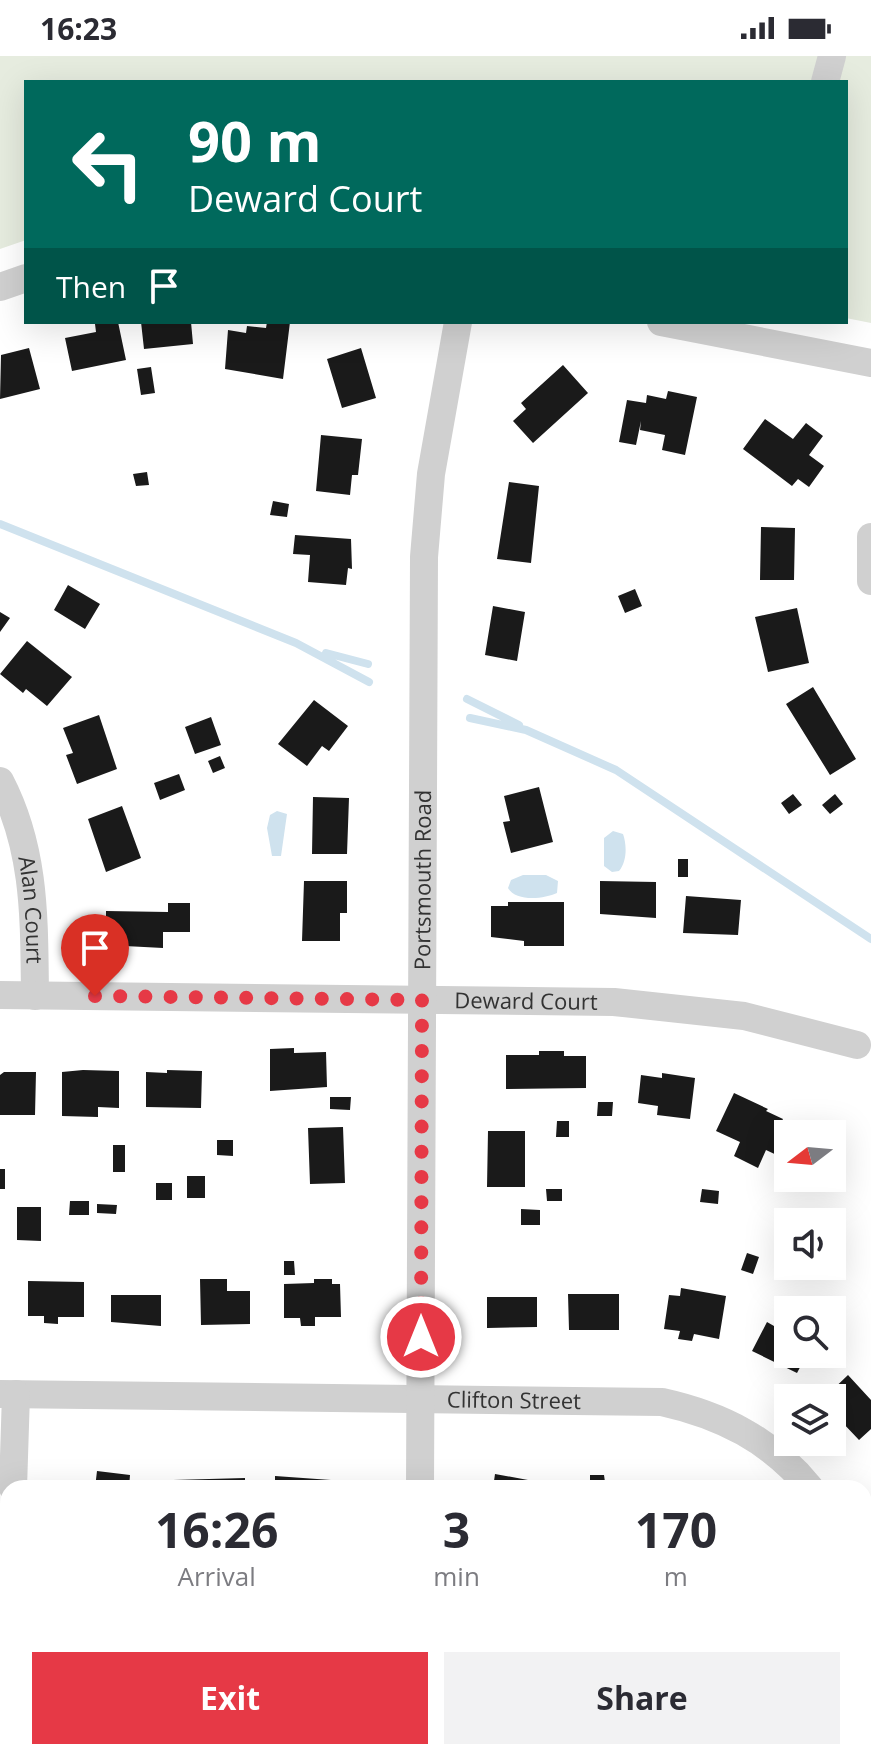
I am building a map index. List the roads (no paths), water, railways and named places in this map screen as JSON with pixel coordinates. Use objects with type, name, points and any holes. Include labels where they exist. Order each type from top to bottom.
[{"type":"street","points":[[826,80],[832,56]]},
{"type":"street","points":[[0,287],[24,279]]},
{"type":"street","name":"Portsmouth Road","points":[[420,1480],[424,557],[431,474],[458,324]]},
{"type":"street","points":[[684,324],[751,330],[871,363]]},
{"type":"street","points":[[871,537],[871,581]]},
{"type":"street","name":"Alan Court","points":[[0,781],[22,831],[30,868],[35,996]]},
{"type":"street","name":"Deward Court","points":[[0,995],[655,1004],[744,1016],[857,1045]]},
{"type":"street","points":[[8,1394],[13,1480]]},
{"type":"street","name":"Clifton Street","points":[[8,1394],[642,1401],[672,1404],[718,1418],[760,1440],[803,1480]]},
{"type":"water","points":[[277,811],[287,814],[281,856],[272,856],[267,828],[270,815]]},
{"type":"water","points":[[613,831],[623,834],[626,853],[619,871],[612,872],[604,866],[604,838]]},
{"type":"water","points":[[523,875],[546,875],[558,881],[557,893],[538,898],[517,896],[508,888],[511,880]]},
{"type":"waterway","points":[[0,524],[296,643],[369,682]]},
{"type":"waterway","points":[[326,653],[368,664]]},
{"type":"waterway","points":[[467,699],[519,725]]},
{"type":"waterway","points":[[470,718],[526,730],[616,770],[871,939]]}]
